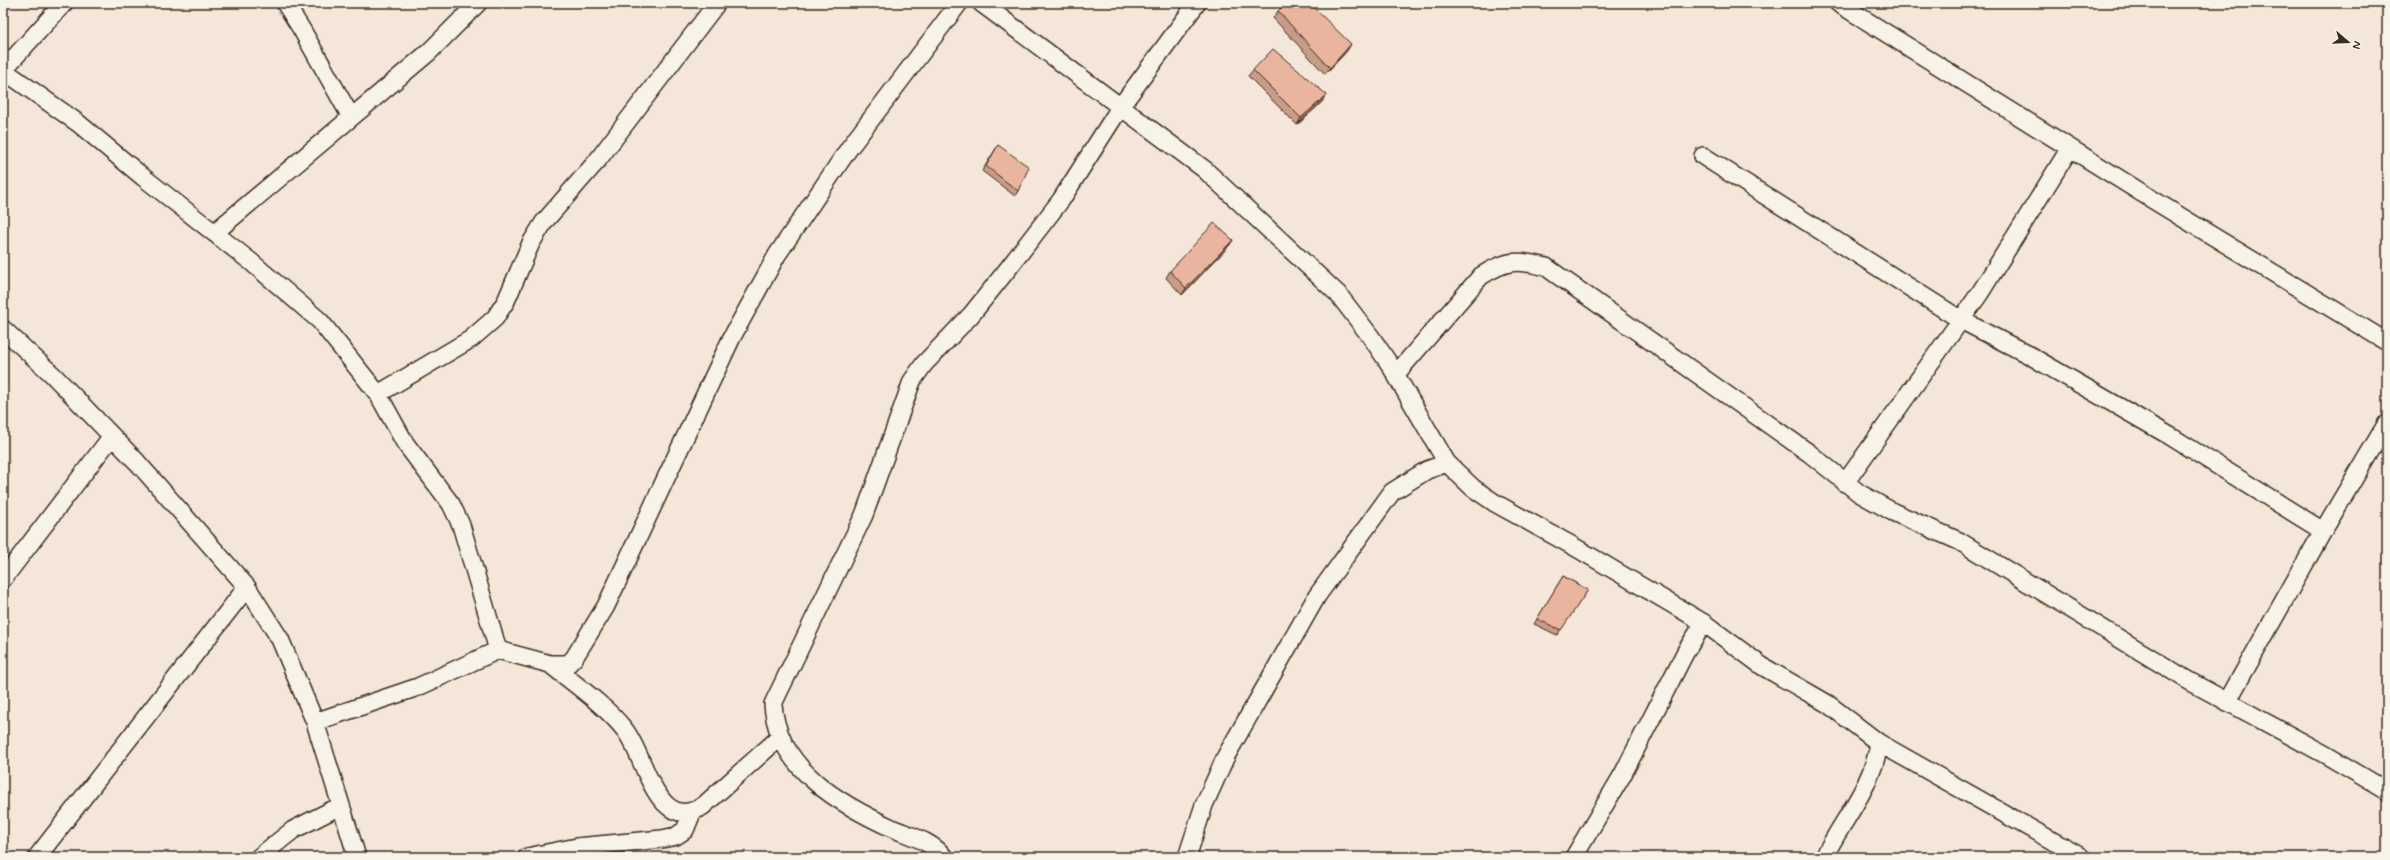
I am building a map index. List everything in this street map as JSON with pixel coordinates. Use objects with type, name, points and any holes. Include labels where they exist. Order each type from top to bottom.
[{"type":"street","points":[[64,3],[3,70],[78,123],[320,321],[378,394],[405,443],[451,504],[461,525],[498,650]]},
{"type":"street","points":[[285,3],[302,30],[350,118]]},
{"type":"street","points":[[214,233],[429,52],[478,3]]},
{"type":"street","points":[[378,394],[471,339],[495,318],[506,301],[531,243],[544,222],[597,161],[716,3]]},
{"type":"street","points":[[315,722],[418,687],[498,650],[550,664],[560,665],[572,661],[606,606],[732,337],[777,255],[850,147],[959,3]]},
{"type":"street","points":[[981,3],[1204,169],[1338,294],[1371,336],[1396,374],[1447,463],[1473,488],[1495,503],[1573,546],[1704,623],[1762,666],[1828,704],[1879,743],[2081,857]]},
{"type":"street","points":[[944,857],[933,846],[882,823],[830,794],[812,780],[797,763],[780,737],[774,718],[773,704],[864,515],[912,381],[924,364],[971,315],[1061,200],[1121,106],[1197,3]]},
{"type":"street","points":[[1838,3],[2070,148],[2387,342]]},
{"type":"street","points":[[1845,482],[1961,320],[2008,250],[2070,148]]},
{"type":"street","points":[[1703,156],[1961,320],[2029,355],[2170,436],[2322,531]]},
{"type":"street","points":[[1396,374],[1482,276],[1498,266],[1512,261],[1527,262],[1546,267],[1809,453],[1859,493],[1893,512],[1959,541],[2189,682],[2387,791]]},
{"type":"street","points":[[3,330],[53,375],[112,436],[248,587],[280,639],[315,722],[357,857]]},
{"type":"street","points":[[2227,702],[2322,531],[2387,423]]},
{"type":"street","points":[[3,579],[112,436]]},
{"type":"street","points":[[1186,857],[1204,805],[1226,756],[1317,596],[1392,492],[1427,470],[1447,463]]},
{"type":"street","points":[[37,857],[248,587]]},
{"type":"street","points":[[1574,857],[1623,774],[1686,651],[1704,623]]},
{"type":"street","points":[[550,664],[624,728],[634,743],[655,792],[666,805],[678,812],[692,813],[704,806],[780,737]]},
{"type":"street","points":[[1824,857],[1837,831],[1868,783],[1876,763],[1879,743]]},
{"type":"street","points":[[258,857],[293,830],[340,806]]},
{"type":"street","points":[[527,857],[577,846],[676,836],[685,830],[692,813]]},
{"type":"building","points":[[1286,3],[1309,3],[1351,44],[1330,68],[1278,11]]},
{"type":"building","points":[[1273,49],[1327,95],[1301,118],[1253,70]]},
{"type":"building","points":[[998,145],[1029,167],[1018,191],[986,166]]},
{"type":"building","points":[[1214,223],[1233,240],[1186,288],[1170,271]]},
{"type":"building","points":[[1563,576],[1588,590],[1561,630],[1537,619]]}]
